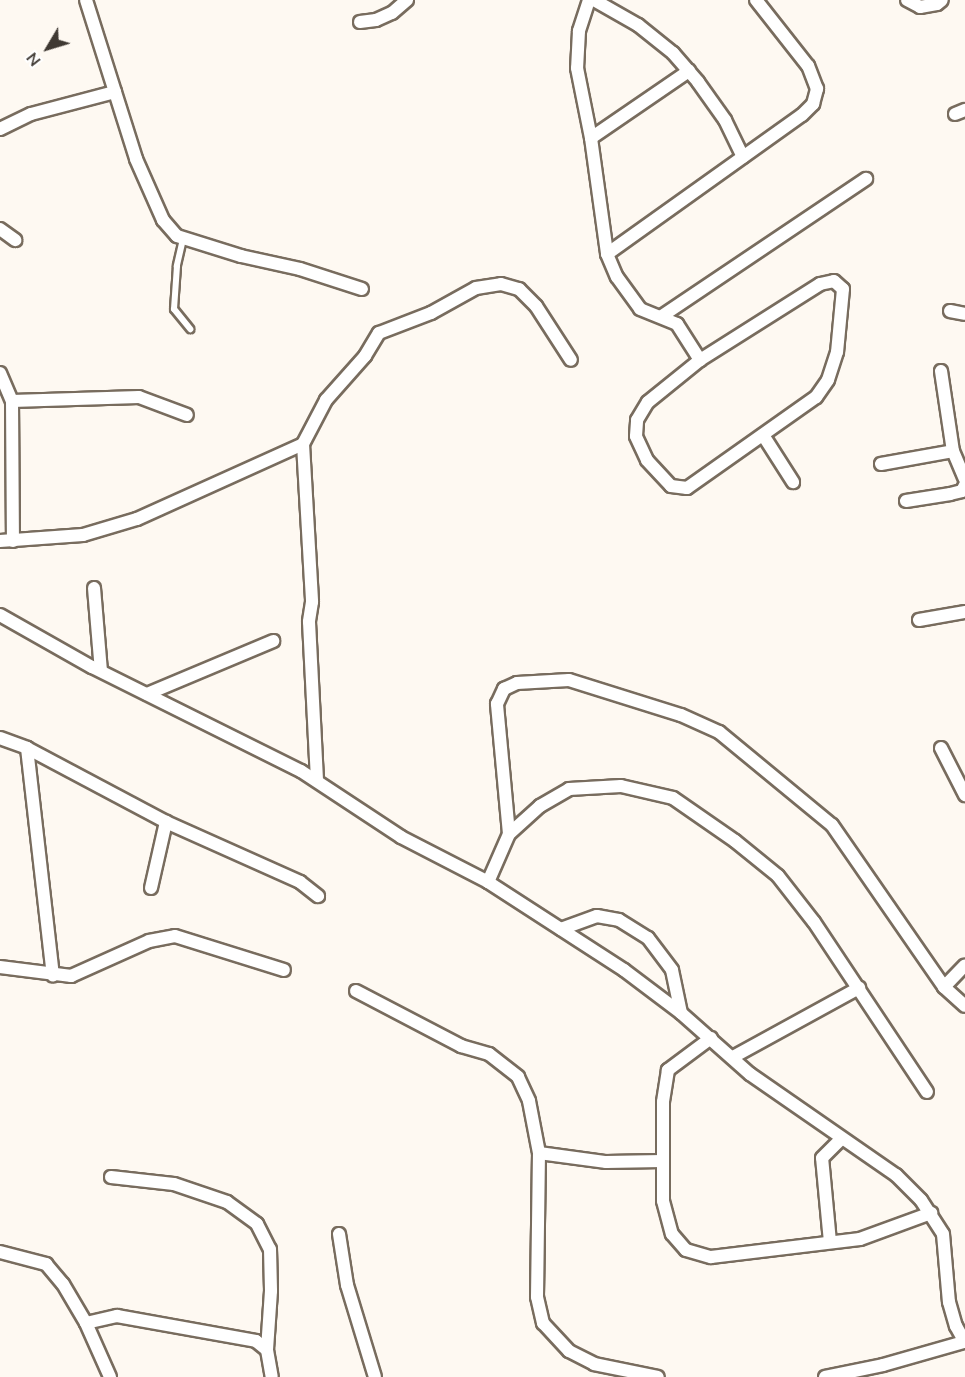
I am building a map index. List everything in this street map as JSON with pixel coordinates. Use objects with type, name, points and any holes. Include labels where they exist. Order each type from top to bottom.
[{"type":"street","points":[[86,0],[136,159],[163,220],[177,236],[241,256],[300,269],[362,289]]},
{"type":"street","points":[[360,22],[376,20],[392,13],[407,0]]},
{"type":"street","points":[[700,360],[676,324],[662,316],[640,309],[617,278],[607,254],[591,138],[578,68],[579,31],[592,0],[638,25],[673,53],[725,120],[743,157]]},
{"type":"street","points":[[607,254],[802,115],[813,104],[817,89],[808,66],[756,0]]},
{"type":"street","points":[[907,0],[920,7],[937,4],[942,0]]},
{"type":"street","points":[[591,138],[689,71]]},
{"type":"street","points":[[0,129],[31,114],[115,92]]},
{"type":"street","points":[[662,316],[866,179]]},
{"type":"street","points":[[0,228],[15,240]]},
{"type":"street","points":[[834,282],[843,289],[837,352],[828,380],[816,397],[687,488],[671,486],[647,460],[636,436],[637,420],[648,402],[700,360],[820,284],[834,282]]},
{"type":"street","points":[[317,781],[309,622],[312,602],[303,444],[326,400],[365,356],[379,333],[431,313],[476,288],[501,284],[519,289],[536,306],[571,360]]},
{"type":"street","points":[[950,311],[965,315]]},
{"type":"street","points":[[941,371],[953,451],[965,479]]},
{"type":"street","points":[[0,373],[12,401],[14,541]]},
{"type":"street","points":[[12,401],[139,397],[187,415]]},
{"type":"street","points":[[763,435],[793,482]]},
{"type":"street","points":[[0,541],[83,535],[137,519],[303,444]]},
{"type":"street","points":[[881,464],[953,451]]},
{"type":"street","points":[[906,501],[962,491],[965,485]]},
{"type":"street","points":[[94,588],[101,671]]},
{"type":"street","points":[[919,620],[965,612]]},
{"type":"street","points":[[0,615],[101,671],[317,781],[401,837],[488,882],[624,970],[681,1013],[750,1074],[896,1175],[931,1213],[943,1234],[949,1302],[964,1342],[884,1365],[825,1377]]},
{"type":"street","points":[[147,694],[273,641]]},
{"type":"street","points":[[509,834],[497,704],[504,689],[517,683],[569,680],[681,715],[719,732],[832,825],[944,987],[965,1006]]},
{"type":"street","points":[[0,738],[27,748],[166,822],[300,882],[318,896]]},
{"type":"street","points":[[27,748],[53,976]]},
{"type":"street","points":[[941,748],[965,795]]},
{"type":"street","points":[[488,882],[509,834],[540,806],[569,789],[621,786],[672,798],[735,841],[778,876],[814,922],[927,1092]]},
{"type":"street","points":[[151,888],[166,822]]},
{"type":"street","points":[[561,929],[597,916],[619,920],[648,938],[672,970],[681,1013]]},
{"type":"street","points":[[0,968],[53,976],[83,973],[149,941],[175,936],[284,970]]},
{"type":"street","points":[[944,987],[965,965]]},
{"type":"street","points":[[733,1057],[858,988]]},
{"type":"street","points":[[356,991],[461,1046],[489,1054],[518,1077],[529,1101],[539,1153],[537,1297],[543,1323],[569,1351],[594,1364],[658,1377]]},
{"type":"street","points":[[711,1038],[668,1070],[663,1102],[662,1161],[666,1212],[672,1234],[686,1250],[711,1257],[860,1239],[931,1213]]},
{"type":"street","points":[[830,1242],[822,1158],[841,1139]]},
{"type":"street","points":[[539,1153],[606,1162],[662,1161]]},
{"type":"street","points":[[111,1177],[174,1184],[227,1202],[257,1224],[270,1249],[271,1292],[267,1350],[272,1377]]},
{"type":"street","points":[[339,1233],[347,1285],[375,1377]]},
{"type":"street","points":[[0,1252],[46,1264],[63,1284],[86,1323],[110,1377]]},
{"type":"street","points":[[86,1323],[117,1316],[256,1341],[267,1350]]},
{"type":"lane","points":[[183,238],[177,266],[174,309],[190,329]]}]
